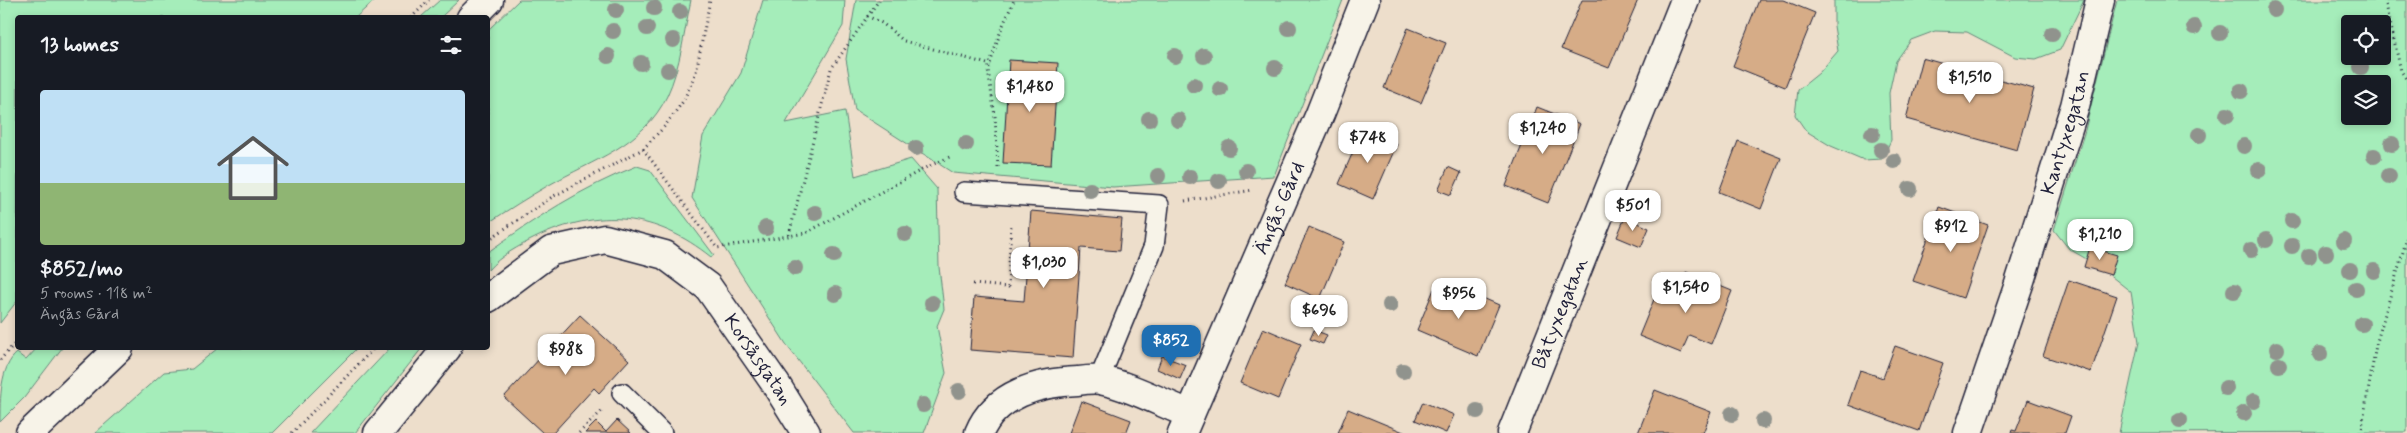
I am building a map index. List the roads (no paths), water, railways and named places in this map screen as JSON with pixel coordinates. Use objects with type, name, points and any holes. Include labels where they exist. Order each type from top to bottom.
[{"type":"street","points":[[474,15],[489,0]]},
{"type":"street","name":"Ängås Gård","points":[[979,433],[992,412],[1002,402],[1019,391],[1064,381],[1099,380],[1186,424],[1320,114],[1365,0]]},
{"type":"street","name":"Båtyxegatan","points":[[1512,433],[1685,0]]},
{"type":"street","name":"Kantyxegatan","points":[[1968,433],[2019,284],[2075,106],[2100,0]]},
{"type":"street","name":"Korsåsgatan","points":[[490,297],[551,251],[605,239],[664,255],[708,287],[775,383],[806,433]]},
{"type":"street","points":[[30,433],[117,350]]},
{"type":"street","points":[[378,433],[445,350]]},
{"type":"lane","points":[[964,192],[1159,205],[1154,246],[1099,380]]},
{"type":"lane","points":[[622,393],[662,433]]}]
